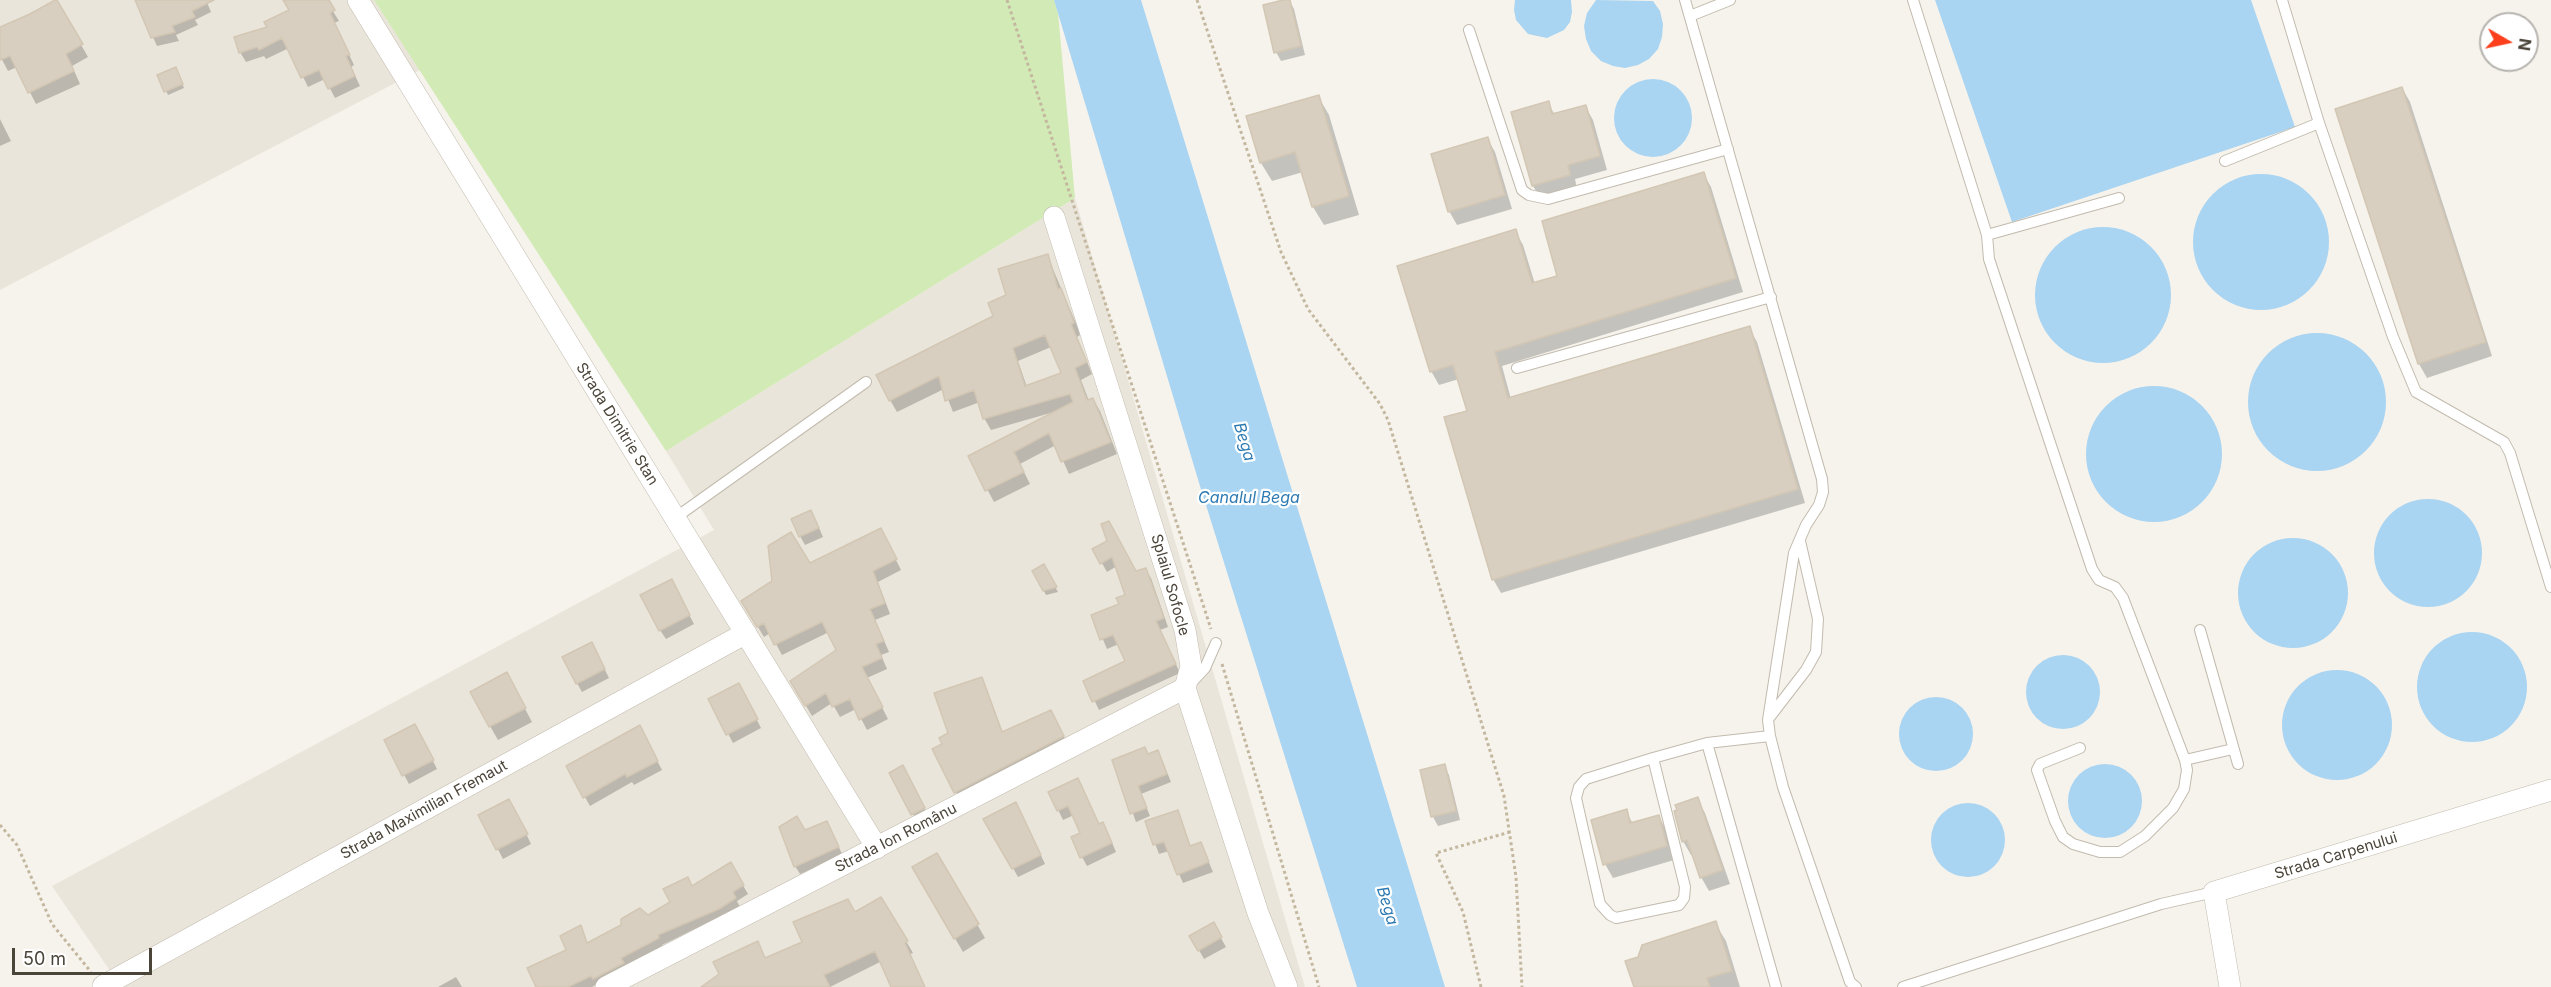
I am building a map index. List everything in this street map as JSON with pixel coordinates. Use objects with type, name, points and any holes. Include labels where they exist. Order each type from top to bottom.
[{"type":"street","name":"Strada Dimitrie Stan","points":[[358,0],[877,848]]},
{"type":"street","name":"Splaiul Sofocle","points":[[1054,217],[1185,630],[1191,666],[1185,688],[1258,913],[1287,987]]},
{"type":"street","name":"Strada Maximilian Fremaut","points":[[103,986],[746,633]]},
{"type":"street","name":"Strada Ion Românu","points":[[606,987],[1185,688]]},
{"type":"street","name":"Strada Carpenului","points":[[2214,892],[2551,790]]},
{"type":"street","points":[[2214,892],[2230,987]]},
{"type":"lane","points":[[1685,0],[1822,479],[1823,492],[1819,505],[1794,553],[1768,720],[1783,787],[1850,981],[1856,987]]},
{"type":"lane","points":[[1690,16],[1730,0]]},
{"type":"lane","points":[[1913,0],[1987,235],[1989,259],[2092,569],[2099,580],[2115,587],[2123,598],[2185,760],[2187,771],[2184,789],[2172,808],[2145,836],[2120,852],[2100,852],[2073,844],[2063,837],[2037,770],[2040,764],[2080,748]]},
{"type":"lane","points":[[2282,0],[2319,123],[2393,337],[2416,392],[2504,441],[2510,453],[2551,587]]},
{"type":"lane","points":[[1469,30],[1522,190],[1529,195],[1548,199],[1728,148]]},
{"type":"lane","points":[[2225,161],[2319,123]]},
{"type":"lane","points":[[1987,235],[2119,198]]},
{"type":"lane","points":[[1517,368],[1771,297]]},
{"type":"lane","points":[[675,518],[866,382]]},
{"type":"lane","points":[[1768,720],[1806,670],[1816,652],[1818,619],[1800,541]]},
{"type":"lane","points":[[2200,630],[2238,764]]},
{"type":"lane","points":[[1185,688],[1205,668],[1216,643]]},
{"type":"lane","points":[[1653,758],[1685,887],[1684,898],[1679,906],[1616,918],[1600,904],[1576,798],[1579,787],[1586,779],[1653,758],[1707,743],[1770,736]]},
{"type":"lane","points":[[1707,743],[1776,987]]},
{"type":"lane","points":[[2185,760],[2233,748]]},
{"type":"lane","points":[[1903,987],[2161,903],[2214,892]]},
{"type":"path","points":[[1007,0],[1216,643],[1319,987]]},
{"type":"path","points":[[1197,0],[1281,252],[1308,309],[1380,404],[1388,420],[1504,796],[1516,877],[1522,987]]},
{"type":"path","points":[[0,825],[17,845],[52,924],[103,986]]},
{"type":"path","points":[[1481,987],[1463,912],[1436,853],[1510,832]]},
{"type":"shaded area","points":[[0,0],[374,0],[420,70],[0,290]]},
{"type":"shaded area","points":[[1075,198],[1305,987],[121,987],[52,886],[714,530],[666,451]]},
{"type":"green space","points":[[374,0],[1054,0],[1058,13],[1075,198],[666,451]]},
{"type":"water","name":"Canalul Bega","points":[[1054,0],[1141,0],[1445,987],[1357,987],[1200,486]]},
{"type":"water","points":[[1515,0],[1571,0],[1570,22],[1564,30],[1547,38],[1528,34],[1516,20]]},
{"type":"water","points":[[1596,0],[1653,1],[1660,11],[1663,24],[1658,49],[1649,59],[1625,68],[1601,61],[1591,51],[1584,26],[1587,13]]},
{"type":"water","points":[[1935,0],[2251,0],[2295,127],[2012,222]]},
{"type":"water","points":[[1645,79],[1661,79],[1675,85],[1686,96],[1692,110],[1692,126],[1686,140],[1675,151],[1661,157],[1645,157],[1631,151],[1620,140],[1614,126],[1614,110],[1620,96],[1631,85]]},
{"type":"water","points":[[2261,174],[2287,179],[2299,185],[2309,194],[2318,204],[2324,216],[2329,242],[2324,268],[2318,280],[2309,290],[2299,299],[2287,305],[2261,310],[2235,305],[2223,299],[2213,290],[2204,280],[2198,268],[2193,242],[2198,216],[2204,204],[2213,194],[2223,185],[2235,179]]},
{"type":"water","points":[[2103,227],[2129,232],[2141,238],[2151,247],[2160,257],[2166,269],[2171,295],[2166,321],[2160,333],[2151,343],[2141,352],[2129,358],[2103,363],[2077,358],[2065,352],[2055,343],[2046,333],[2040,321],[2035,295],[2040,269],[2046,257],[2055,247],[2065,238],[2077,232]]},
{"type":"water","points":[[2317,333],[2343,339],[2355,345],[2365,354],[2374,364],[2380,376],[2386,402],[2380,428],[2374,440],[2365,450],[2355,459],[2343,465],[2317,471],[2291,465],[2279,459],[2269,450],[2260,440],[2254,428],[2248,402],[2254,376],[2260,364],[2269,354],[2279,345],[2291,339]]},
{"type":"water","points":[[2154,386],[2180,391],[2192,397],[2202,406],[2211,416],[2217,428],[2222,454],[2217,480],[2211,492],[2202,502],[2192,511],[2180,517],[2154,522],[2128,517],[2116,511],[2106,502],[2097,492],[2091,480],[2086,454],[2091,428],[2097,416],[2106,406],[2116,397],[2128,391]]},
{"type":"water","points":[[2428,499],[2449,503],[2467,514],[2478,532],[2482,553],[2478,574],[2467,592],[2449,603],[2428,607],[2407,603],[2389,592],[2378,574],[2374,553],[2378,532],[2389,514],[2407,503]]},
{"type":"water","points":[[2293,538],[2314,543],[2332,554],[2343,572],[2348,593],[2343,614],[2332,632],[2314,643],[2293,648],[2272,643],[2254,632],[2243,614],[2238,593],[2243,572],[2254,554],[2272,543]]},
{"type":"water","points":[[2472,632],[2493,637],[2511,648],[2522,666],[2527,687],[2522,708],[2511,726],[2493,737],[2472,742],[2451,737],[2433,726],[2422,708],[2417,687],[2422,666],[2433,648],[2451,637]]},
{"type":"water","points":[[2063,655],[2077,658],[2089,666],[2097,678],[2100,692],[2097,706],[2089,718],[2077,726],[2063,729],[2049,726],[2037,718],[2029,706],[2026,692],[2029,678],[2037,666],[2049,658]]},
{"type":"water","points":[[2337,670],[2358,675],[2376,686],[2387,704],[2392,725],[2387,746],[2376,764],[2358,775],[2337,780],[2316,775],[2298,764],[2287,746],[2282,725],[2287,704],[2298,686],[2316,675]]},
{"type":"water","points":[[1936,697],[1950,700],[1962,708],[1970,720],[1973,734],[1970,748],[1962,760],[1950,768],[1936,771],[1922,768],[1910,760],[1902,748],[1899,734],[1902,720],[1910,708],[1922,700]]},
{"type":"water","points":[[2105,764],[2126,770],[2136,780],[2142,801],[2136,822],[2126,832],[2105,838],[2084,832],[2074,822],[2068,801],[2074,780],[2084,770]]},
{"type":"water","points":[[1968,803],[1989,809],[1999,819],[2005,840],[1999,861],[1989,871],[1968,877],[1947,871],[1937,861],[1931,840],[1937,819],[1947,809]]},
{"type":"building","points":[[55,0],[83,44],[66,54],[74,71],[28,93],[10,56],[0,60],[0,27]]},
{"type":"building","points":[[135,0],[214,0],[192,11],[195,17],[172,26],[175,32],[151,38]]},
{"type":"building","points":[[283,0],[329,0],[335,10],[330,13],[350,55],[346,56],[355,76],[328,89],[319,70],[301,78],[282,38],[259,50],[257,47],[239,53],[234,37],[267,27],[264,22],[289,10]]},
{"type":"building","points":[[1290,0],[1301,46],[1274,53],[1263,5]]},
{"type":"building","points":[[176,67],[183,84],[164,92],[157,75]]},
{"type":"building","points":[[2402,87],[2486,342],[2418,364],[2335,109]]},
{"type":"building","points":[[1319,95],[1349,196],[1312,207],[1295,152],[1260,163],[1246,116]]},
{"type":"building","points":[[1549,101],[1552,114],[1586,105],[1600,156],[1568,165],[1570,175],[1532,186],[1511,112]]},
{"type":"building","points":[[1488,137],[1505,195],[1448,212],[1431,154]]},
{"type":"building","points":[[1704,172],[1736,278],[1495,352],[1508,398],[1750,326],[1798,489],[1492,580],[1444,417],[1467,411],[1453,365],[1430,372],[1397,266],[1516,229],[1532,283],[1557,276],[1542,221]]},
{"type":"building","points":[[1048,254],[1058,289],[1061,288],[1074,323],[1071,324],[1087,362],[1075,368],[1087,400],[1093,398],[1111,442],[1061,462],[1049,433],[1014,452],[1024,472],[985,491],[968,456],[1073,402],[1070,394],[983,419],[974,390],[945,401],[939,376],[889,401],[876,375],[993,316],[988,303],[1006,295],[998,269]],"holes":[[[1045,335],[1061,373],[1025,386],[1013,348]]]},
{"type":"building","points":[[811,510],[819,528],[799,537],[791,519]]},
{"type":"building","points":[[1109,521],[1136,571],[1146,568],[1164,618],[1156,621],[1176,664],[1092,702],[1083,681],[1125,661],[1113,635],[1100,640],[1091,615],[1119,604],[1116,598],[1125,595],[1112,557],[1100,564],[1092,549],[1107,541],[1101,524]]},
{"type":"building","points":[[881,528],[897,559],[873,571],[885,603],[870,609],[884,641],[876,644],[882,658],[862,667],[883,707],[859,720],[850,699],[832,707],[826,693],[805,706],[790,681],[836,650],[822,622],[774,645],[764,623],[757,627],[741,601],[772,581],[768,546],[791,532],[810,563]]},
{"type":"building","points":[[1044,564],[1057,587],[1043,591],[1032,571]]},
{"type":"building","points":[[672,579],[690,615],[659,631],[640,595]]},
{"type":"building","points":[[592,642],[605,669],[576,684],[562,657]]},
{"type":"building","points":[[507,672],[526,708],[489,727],[470,692]]},
{"type":"building","points":[[982,677],[1002,732],[1051,710],[1064,736],[954,793],[932,749],[942,744],[939,738],[948,733],[934,693]]},
{"type":"building","points":[[739,683],[758,719],[726,735],[708,699]]},
{"type":"building","points":[[415,724],[434,760],[402,776],[384,740]]},
{"type":"building","points":[[640,725],[658,761],[627,777],[625,774],[583,798],[566,766]]},
{"type":"building","points":[[1145,747],[1148,754],[1158,750],[1167,774],[1138,786],[1147,808],[1130,814],[1112,760]]},
{"type":"building","points":[[1445,764],[1456,811],[1431,817],[1420,770]]},
{"type":"building","points":[[903,765],[925,808],[911,815],[889,773]]},
{"type":"building","points":[[1078,778],[1099,824],[1103,822],[1112,843],[1080,858],[1071,837],[1080,833],[1068,806],[1057,811],[1048,792]]},
{"type":"building","points":[[1698,797],[1723,870],[1700,878],[1687,840],[1682,842],[1674,811],[1677,810],[1675,805]]},
{"type":"building","points":[[509,799],[528,834],[496,850],[478,815]]},
{"type":"building","points":[[1016,802],[1041,855],[1012,869],[983,819]]},
{"type":"building","points":[[1627,809],[1630,823],[1659,815],[1667,846],[1603,865],[1591,820]]},
{"type":"building","points":[[1178,810],[1190,846],[1201,842],[1209,862],[1177,875],[1164,842],[1153,845],[1145,821]]},
{"type":"building","points":[[797,816],[805,830],[827,821],[839,847],[794,867],[779,827]]},
{"type":"building","points":[[937,853],[979,924],[954,939],[912,867]]},
{"type":"building","points":[[731,862],[744,885],[733,892],[736,898],[719,909],[658,935],[659,938],[621,958],[624,963],[593,979],[591,976],[568,987],[536,987],[527,968],[566,950],[560,936],[581,925],[587,943],[621,925],[621,919],[640,908],[648,915],[670,902],[663,889],[688,877],[692,886]]},
{"type":"building","points":[[881,897],[908,941],[905,943],[925,987],[891,987],[875,951],[824,975],[830,987],[701,987],[719,974],[713,962],[758,941],[765,958],[802,942],[793,922],[848,899],[855,912]]},
{"type":"building","points":[[1716,921],[1732,971],[1707,978],[1710,987],[1634,987],[1625,961],[1638,957],[1642,945]]},
{"type":"building","points":[[1214,922],[1222,937],[1198,951],[1189,936]]},
{"type":"water label","name":"Bega","points":[[1244,442]]},
{"type":"water label","name":"Bega","points":[[1387,906]]}]
